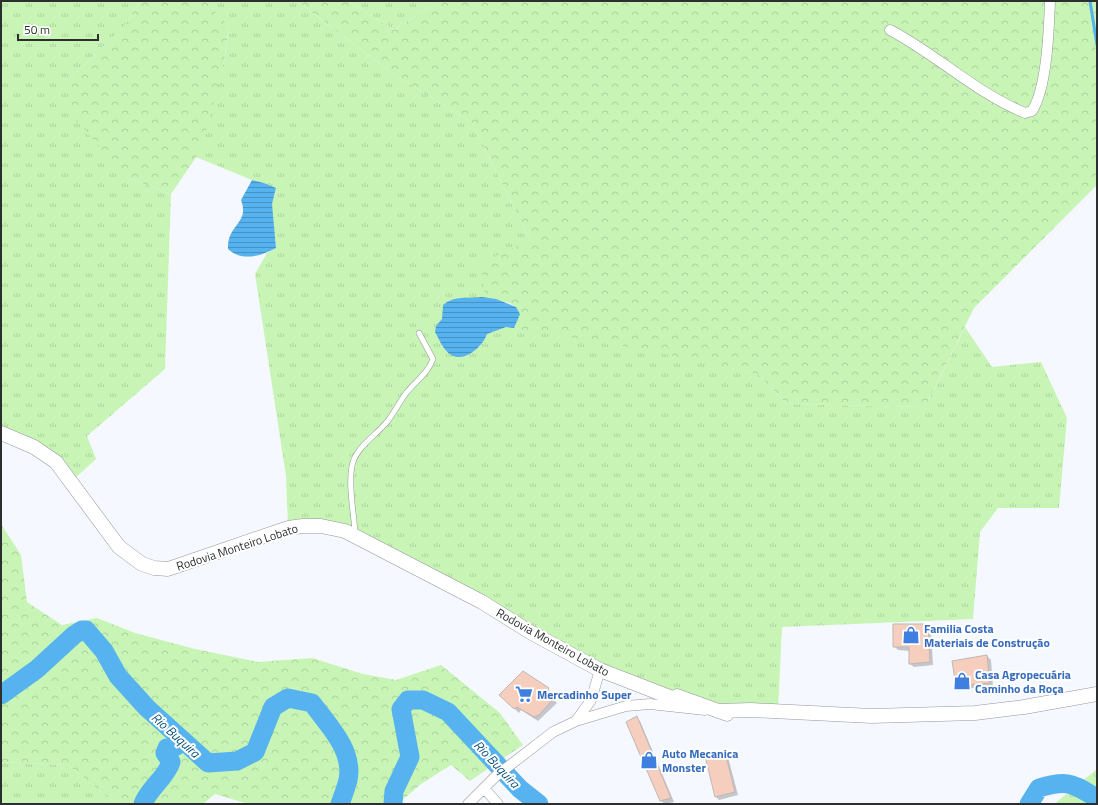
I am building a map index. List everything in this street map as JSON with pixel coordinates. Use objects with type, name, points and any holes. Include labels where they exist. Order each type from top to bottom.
[{"type":"main road","name":"Rodovia Monteiro Lobato","points":[[1,433],[34,448],[56,462],[119,547],[142,564],[168,570],[269,534],[303,526],[321,526],[345,531],[482,602],[600,670],[675,699],[684,700],[718,711],[751,710],[872,716],[975,713],[1024,707],[1097,694]]},
{"type":"street","points":[[890,30],[931,54],[963,78],[1004,103],[1025,113],[1032,111],[1038,97],[1048,42],[1050,1]]},
{"type":"street","points":[[576,721],[591,700],[600,670]]},
{"type":"street","points":[[468,804],[496,776],[554,732],[576,721],[626,706],[644,705],[718,711]]},
{"type":"street","points":[[484,788],[498,804]]},
{"type":"lane","points":[[356,536],[352,496],[352,466],[355,456],[387,422],[406,393],[430,368],[433,359],[419,333]]},
{"type":"green space","points":[[1,1],[140,1],[124,27],[71,77],[126,177],[171,194],[165,369],[87,436],[96,459],[72,481],[1,433]]},
{"type":"green space","points":[[140,1],[205,1],[229,26],[224,62],[201,150],[171,194],[126,177],[69,112],[71,77],[124,27]]},
{"type":"green space","points":[[205,1],[297,1],[391,72],[472,123],[530,240],[494,299],[496,299],[519,320],[758,374],[787,404],[925,407],[965,327],[992,367],[1041,362],[1067,418],[1059,508],[998,508],[980,532],[973,619],[782,627],[778,711],[718,711],[634,684],[345,531],[288,528],[286,476],[255,274],[267,253],[276,248],[272,219],[272,204],[276,193],[264,183],[252,180],[196,157],[224,62],[229,26]]},
{"type":"green space","points":[[297,1],[348,1],[394,30],[438,1],[1097,1],[1097,185],[974,308],[925,407],[787,404],[758,374],[646,350],[514,328],[516,325],[516,307],[510,303],[485,298],[481,263],[530,240],[472,123],[391,72]]},
{"type":"green space","points":[[348,1],[438,1],[394,30]]},
{"type":"green space","points":[[1,524],[21,555],[27,602],[62,625],[97,618],[135,633],[195,649],[258,662],[312,658],[363,674],[396,680],[441,665],[500,713],[523,745],[470,781],[451,765],[421,784],[398,804],[248,804],[215,794],[203,804],[116,804],[68,765],[1,762]]},
{"type":"green space","points":[[1,762],[68,765],[116,804],[1,804]]},
{"type":"green space","points":[[1097,769],[1097,804],[1054,804]]},
{"type":"water","points":[[252,180],[276,188],[272,204],[276,248],[258,255],[245,257],[233,253],[228,249],[231,234],[243,214],[241,200]]},
{"type":"water","points":[[482,297],[496,299],[516,307],[520,314],[514,328],[506,327],[487,334],[478,348],[467,355],[456,357],[451,355],[443,347],[435,332],[436,326],[442,319],[443,305],[452,300]]},
{"type":"building","name":"Familia Costa Materiais de Construção","points":[[893,624],[928,624],[930,662],[909,664],[909,647],[893,647]]},
{"type":"building","points":[[987,655],[990,683],[956,686],[952,661]]},
{"type":"building","name":"Mercadinho Super","points":[[523,671],[549,688],[546,692],[554,698],[539,715],[534,717],[517,707],[514,709],[499,695]]},
{"type":"building","name":"Auto Mecanica Monster","points":[[637,716],[671,798],[660,801],[626,722]]},
{"type":"building","points":[[725,752],[735,792],[715,797],[705,756]]},
{"type":"waterway","points":[[1090,1],[1097,45]]},
{"type":"waterway","name":"Rio Buquira","points":[[1,695],[37,669],[74,635],[82,630],[86,630],[104,651],[118,676],[147,708],[208,763],[237,761],[255,752],[273,707],[288,698],[312,703],[338,738],[347,758],[349,769],[348,780],[340,804]]},
{"type":"waterway","name":"Rio Buquira","points":[[393,804],[394,791],[410,757],[401,709],[408,700],[423,700],[448,712],[520,789],[539,804]]},
{"type":"waterway","points":[[143,804],[149,793],[169,768],[171,762],[165,753],[167,748],[173,748],[184,741]]},
{"type":"waterway","name":"Rio Buquira","points":[[1029,804],[1039,788],[1057,784],[1070,784],[1076,786],[1097,798]]},
{"type":"place","name":"Familia Costa Materiais de Construção","points":[[911,635]]},
{"type":"place","name":"Casa Agropecuária Caminho da Roça","points":[[962,681]]},
{"type":"place","name":"Mercadinho Super","points":[[524,694]]},
{"type":"place","name":"Auto Mecanica Monster","points":[[649,760]]}]
